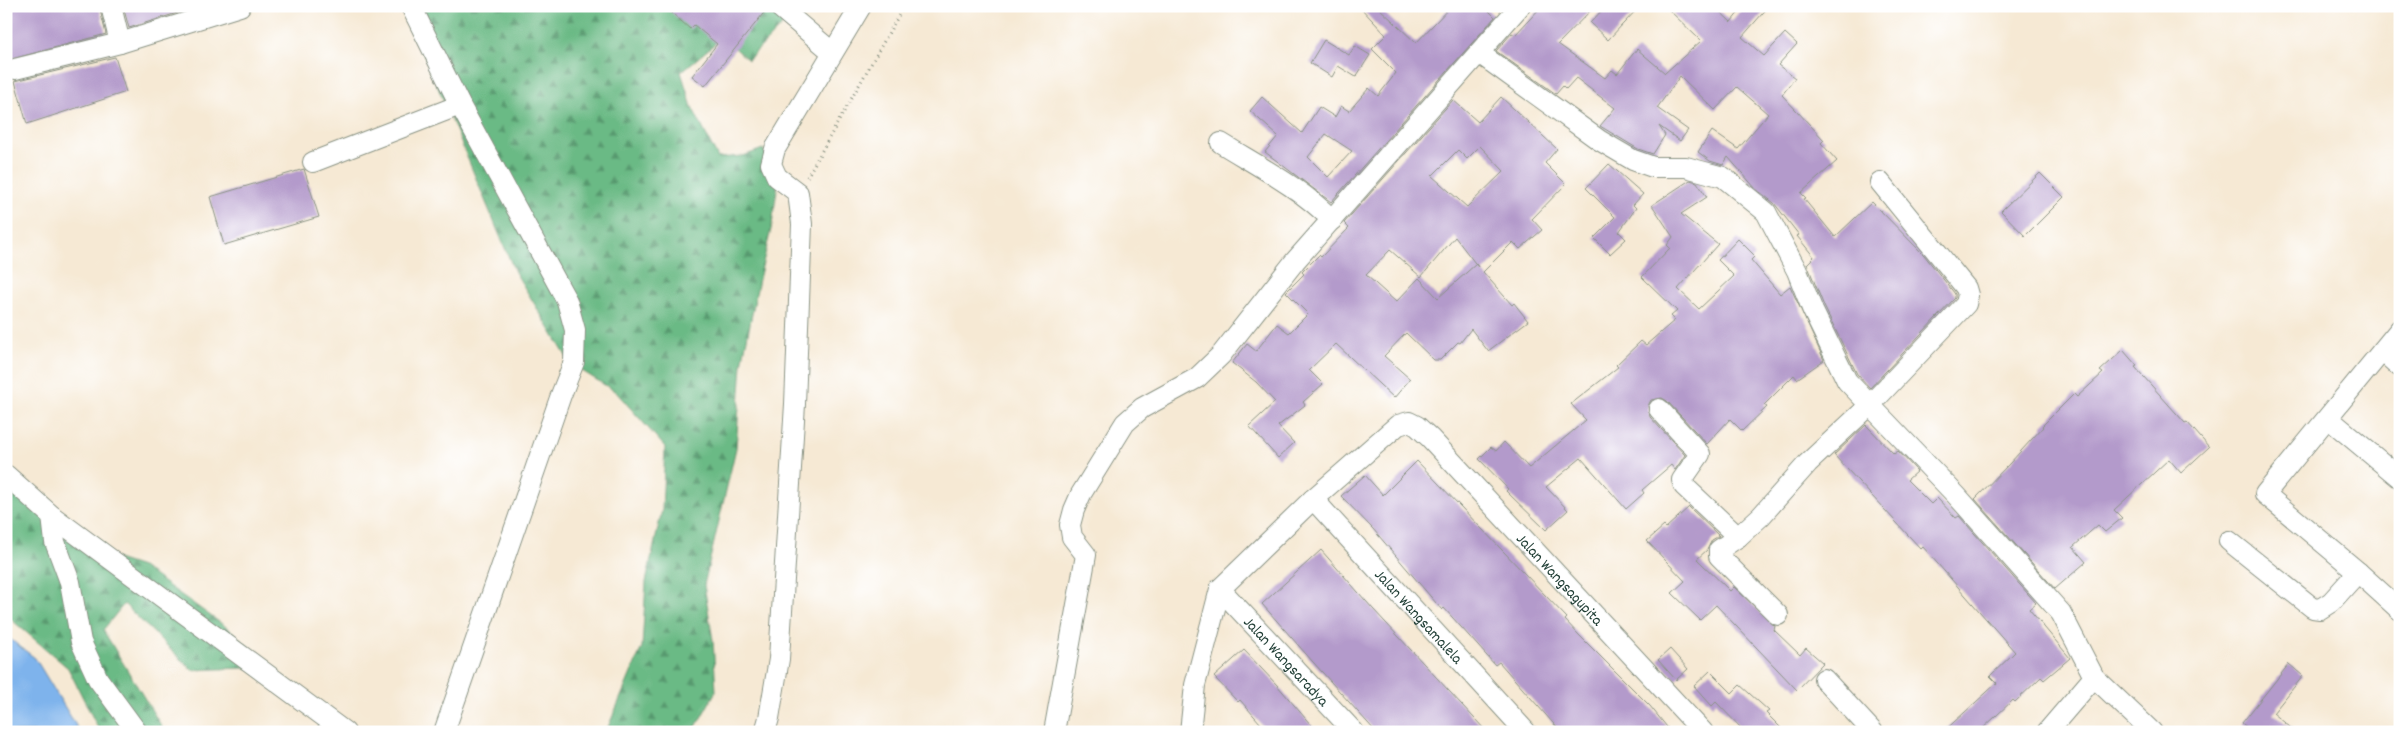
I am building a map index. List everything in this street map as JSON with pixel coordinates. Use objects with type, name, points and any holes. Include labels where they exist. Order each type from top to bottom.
[{"type":"street","points":[[111,6],[120,43]]},
{"type":"street","points":[[15,69],[120,43],[240,6]]},
{"type":"street","points":[[411,6],[460,105],[567,301],[575,330],[574,362],[444,732]]},
{"type":"street","points":[[778,6],[832,52]]},
{"type":"street","points":[[765,732],[779,659],[795,404],[802,224],[798,193],[777,177],[771,164],[775,149],[861,6]]},
{"type":"street","points":[[1054,732],[1086,555],[1072,537],[1070,525],[1081,494],[1125,423],[1142,408],[1197,378],[1221,354],[1295,262],[1520,6]]},
{"type":"street","points":[[1479,53],[1599,140],[1633,160],[1653,167],[1686,167],[1723,177],[1766,212],[1797,271],[1813,311],[1847,381],[1956,495],[2060,613],[2088,683],[2152,732]]},
{"type":"street","points":[[313,162],[460,105]]},
{"type":"street","points":[[1221,143],[1282,181],[1322,210],[1332,220]]},
{"type":"street","points":[[1778,615],[1719,556],[1720,550],[1738,538],[1762,516],[1808,463],[1869,406],[1966,304],[1968,295],[1966,288],[1880,182]]},
{"type":"street","points":[[2400,329],[2265,494],[2400,610]]},
{"type":"street","points":[[2382,351],[2400,367]]},
{"type":"street","points":[[1659,409],[1700,454],[1682,480],[1684,486],[1738,538]]},
{"type":"street","points":[[2328,418],[2400,478]]},
{"type":"street","name":"Jalan Wangsagupita","points":[[1313,499],[1398,425],[1409,422],[1417,426],[1703,732]]},
{"type":"street","points":[[6,475],[52,516],[345,732]]},
{"type":"street","points":[[1190,732],[1195,685],[1220,589],[1313,499]]},
{"type":"street","name":"Jalan Wangsamalela","points":[[1313,499],[1526,732]]},
{"type":"street","points":[[52,516],[56,542],[70,582],[81,642],[98,679],[137,732]]},
{"type":"street","points":[[2229,541],[2313,608],[2320,609],[2331,602],[2358,572]]},
{"type":"street","name":"Jalan Wangsaradya","points":[[1220,589],[1354,732]]},
{"type":"street","points":[[1824,679],[1873,732]]},
{"type":"street","points":[[2047,732],[2088,683]]},
{"type":"path","points":[[798,193],[904,6]]},
{"type":"green space","points":[[404,6],[616,6],[619,10],[623,6],[801,6],[748,60],[723,37],[681,72],[692,107],[718,158],[743,156],[763,149],[779,175],[772,225],[742,364],[736,448],[704,585],[713,640],[716,691],[693,732],[606,732],[642,647],[646,582],[662,510],[665,447],[616,392],[571,364],[515,272]]},
{"type":"green space","points":[[6,492],[14,494],[77,546],[142,567],[229,629],[270,667],[192,670],[124,604],[103,630],[165,732],[100,732],[68,668],[6,615]]},
{"type":"water","points":[[6,636],[35,658],[80,732],[6,732]]},
{"type":"building","points":[[6,6],[99,6],[106,34],[8,60],[6,54]]},
{"type":"building","points":[[123,6],[189,6],[190,9],[129,28]]},
{"type":"building","points":[[664,6],[766,6],[767,9],[705,86],[692,76],[717,44],[694,25],[690,29]]},
{"type":"building","points":[[1359,6],[1377,6],[1416,43],[1451,6],[1484,6],[1495,17],[1331,202],[1265,152],[1278,136],[1250,111],[1262,97],[1302,133],[1319,107],[1335,117],[1341,106],[1349,111],[1369,88],[1378,96],[1396,73],[1372,49],[1386,35]],"holes":[[[1326,134],[1352,151],[1328,177],[1308,157]]]},
{"type":"building","points":[[1542,6],[1595,6],[1558,44],[1605,78],[1612,70],[1617,74],[1637,49],[1665,73],[1701,41],[1665,6],[1714,6],[1731,22],[1744,6],[1769,6],[1742,37],[1764,56],[1785,33],[1797,44],[1778,65],[1795,78],[1782,95],[1824,140],[1821,143],[1837,161],[1801,193],[1806,198],[1804,199],[1835,237],[1872,202],[1924,255],[1955,294],[1955,298],[1870,388],[1857,374],[1824,306],[1807,264],[1814,257],[1797,236],[1799,235],[1774,203],[1756,189],[1728,157],[1723,165],[1710,161],[1698,152],[1712,131],[1738,149],[1768,114],[1737,87],[1715,110],[1680,76],[1657,108],[1688,130],[1680,141],[1659,126],[1665,135],[1653,154],[1638,149],[1600,126],[1615,108],[1576,78],[1566,89],[1563,86],[1556,94],[1496,51],[1512,33],[1515,35]]},
{"type":"building","points":[[1606,6],[1640,6],[1608,40],[1590,23]]},
{"type":"building","points":[[1324,40],[1349,55],[1355,46],[1370,55],[1356,77],[1338,66],[1332,77],[1310,63]]},
{"type":"building","points":[[115,57],[126,92],[27,124],[15,81]]},
{"type":"building","points":[[1501,97],[1557,149],[1545,163],[1566,184],[1532,219],[1542,230],[1520,249],[1513,242],[1483,272],[1512,305],[1514,303],[1528,321],[1488,351],[1471,329],[1460,343],[1458,342],[1440,360],[1434,360],[1406,333],[1384,356],[1410,379],[1394,398],[1336,344],[1309,370],[1323,384],[1303,402],[1305,405],[1278,426],[1294,443],[1278,458],[1249,426],[1275,402],[1256,382],[1232,363],[1247,344],[1256,351],[1277,324],[1289,333],[1308,314],[1286,292],[1304,274],[1302,272],[1319,255],[1321,257],[1349,228],[1344,223],[1453,100],[1478,122]],"holes":[[[1480,146],[1504,171],[1467,207],[1432,176],[1458,150],[1467,159]],[[1455,237],[1476,264],[1438,298],[1419,278],[1396,302],[1366,275],[1390,250],[1421,277]]]},
{"type":"building","points":[[1609,164],[1643,194],[1633,205],[1636,208],[1619,232],[1626,239],[1610,254],[1594,238],[1615,217],[1586,188]]},
{"type":"building","points":[[304,169],[319,217],[224,245],[210,197]]},
{"type":"building","points":[[2040,173],[2064,197],[2025,236],[2001,211]]},
{"type":"building","points":[[1690,180],[1697,182],[1707,197],[1681,214],[1718,244],[1678,289],[1699,309],[1734,276],[1718,260],[1738,239],[1755,256],[1751,260],[1780,294],[1790,286],[1824,360],[1797,379],[1794,375],[1764,405],[1767,407],[1742,431],[1730,419],[1707,444],[1667,401],[1662,398],[1651,400],[1648,406],[1650,417],[1685,455],[1675,470],[1671,465],[1642,490],[1644,493],[1626,509],[1581,458],[1546,487],[1568,510],[1546,530],[1506,491],[1508,489],[1479,459],[1491,447],[1496,451],[1504,442],[1529,468],[1586,420],[1571,404],[1618,367],[1616,365],[1641,341],[1646,345],[1675,320],[1671,316],[1677,311],[1642,277],[1670,248],[1667,245],[1673,237],[1652,205]]},
{"type":"building","points":[[2123,350],[2137,366],[2135,367],[2209,447],[2181,473],[2169,459],[2114,510],[2122,518],[2105,532],[2098,525],[2073,547],[2086,562],[2055,589],[1975,499],[2042,426],[2074,394],[2077,397],[2103,373],[2100,371]]},
{"type":"building","points":[[1866,425],[1894,454],[1898,451],[1917,471],[1907,480],[1931,504],[1937,498],[1956,518],[1959,516],[2036,603],[2029,609],[2070,658],[2044,680],[2041,677],[1979,732],[1943,732],[1997,683],[1990,676],[2015,652],[1923,547],[1921,549],[1834,455]]},
{"type":"building","points":[[1417,461],[1567,618],[1565,620],[1579,635],[1650,706],[1671,732],[1561,732],[1499,662],[1495,665],[1444,608],[1442,610],[1373,529],[1341,496],[1365,475],[1383,495]]},
{"type":"building","points":[[1689,507],[1719,536],[1712,540],[1707,550],[1697,559],[1730,591],[1734,587],[1775,626],[1774,630],[1800,655],[1806,648],[1823,663],[1797,690],[1716,605],[1700,620],[1672,593],[1685,581],[1647,541],[1664,526],[1666,528]]},
{"type":"building","points":[[1321,550],[1487,732],[1376,732],[1262,604]]},
{"type":"building","points":[[1670,649],[1688,669],[1676,680],[1658,660]]},
{"type":"building","points":[[1244,650],[1317,732],[1268,732],[1240,700],[1238,702],[1214,677]]},
{"type":"building","points":[[2289,664],[2303,676],[2273,713],[2296,732],[2252,732],[2242,723]]},
{"type":"building","points":[[1710,671],[1732,693],[1740,685],[1769,711],[1766,713],[1785,732],[1745,732],[1716,702],[1712,706],[1694,686]]}]
